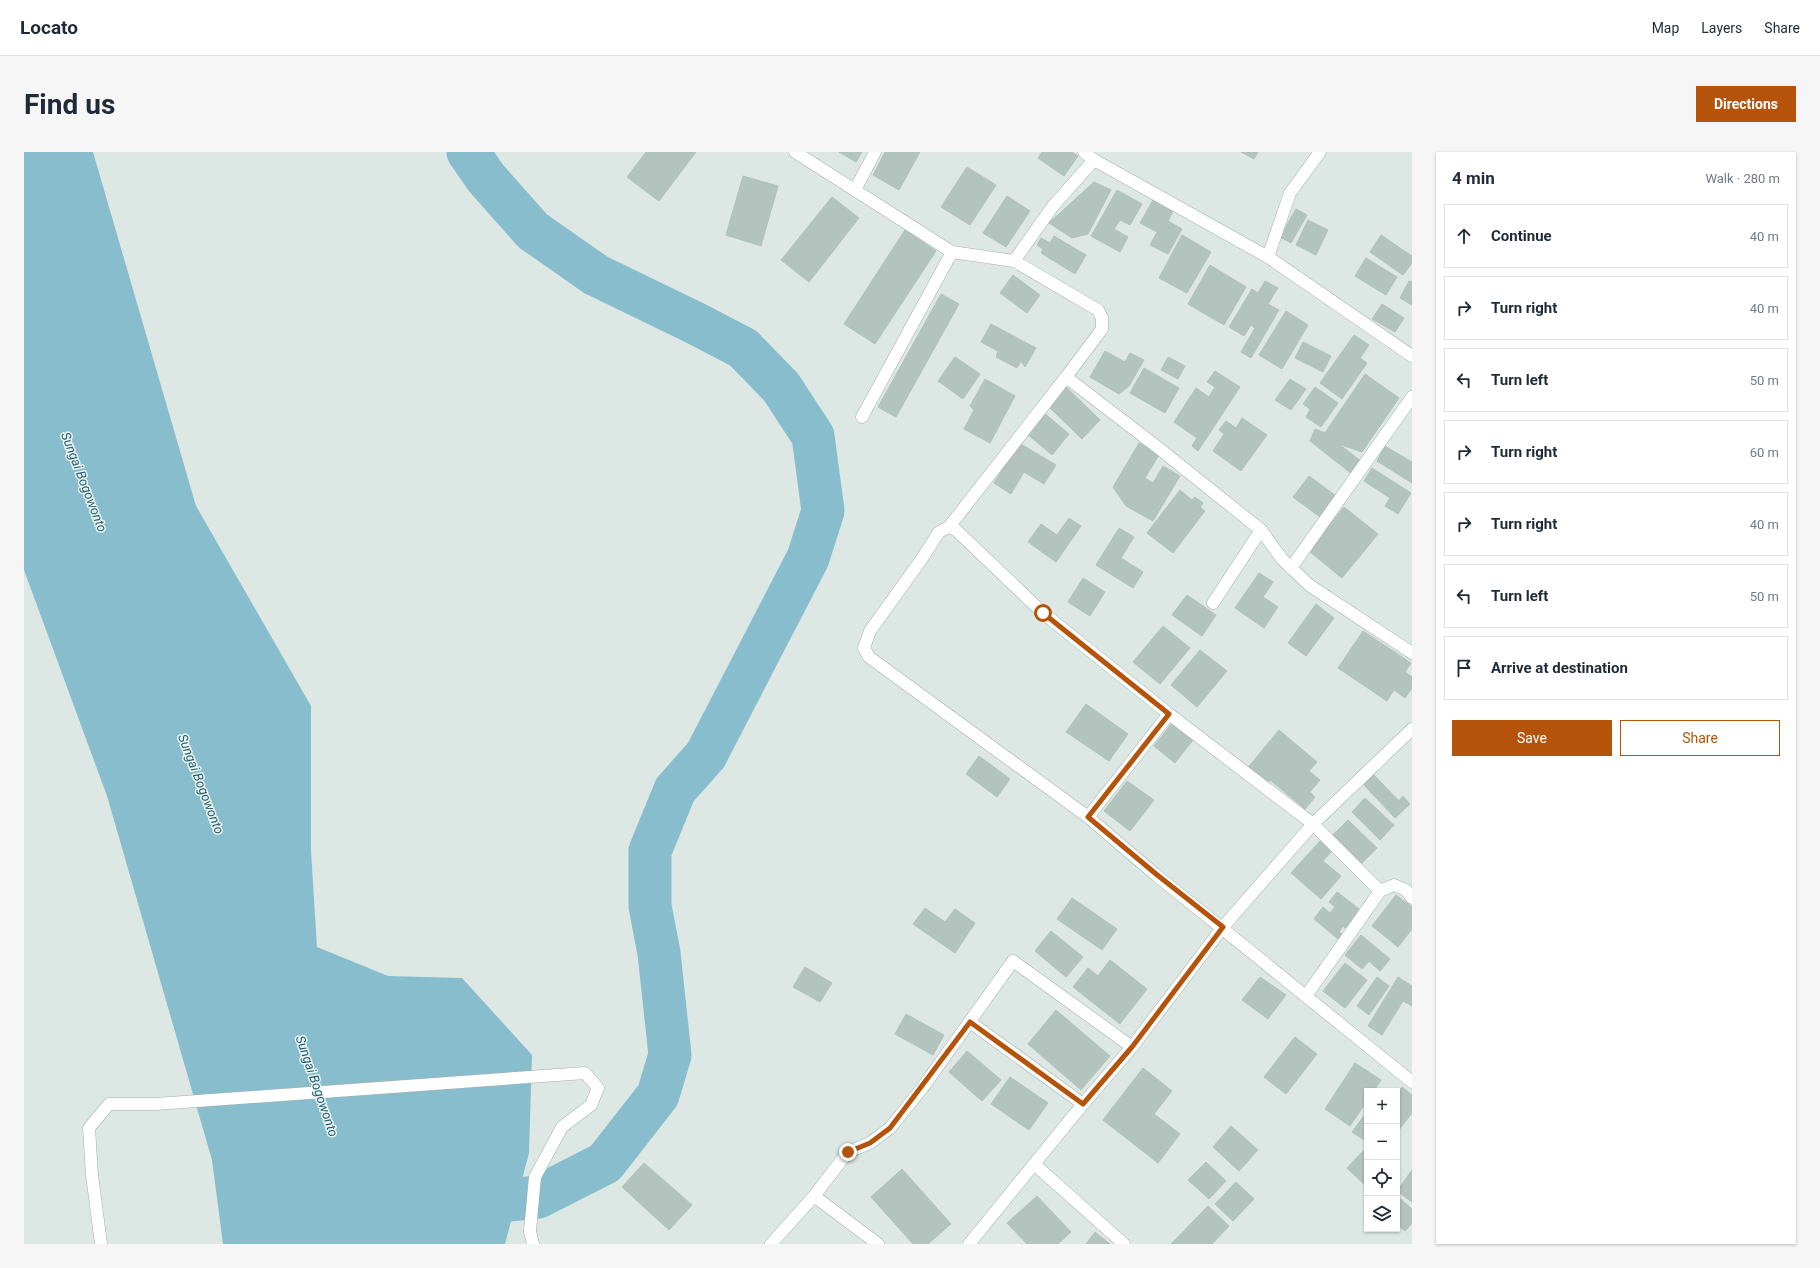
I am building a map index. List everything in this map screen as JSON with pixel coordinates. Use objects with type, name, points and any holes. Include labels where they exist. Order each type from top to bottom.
[{"type":"street","points":[[795,152],[952,252],[1014,261],[1087,302],[1098,310],[1100,314],[1102,330],[949,527],[939,532],[921,560],[870,631],[864,648],[869,658],[1088,817],[1412,1082]]},
{"type":"street","points":[[855,190],[876,152]]},
{"type":"street","points":[[1084,152],[1094,160],[1268,257],[1412,356]]},
{"type":"street","points":[[1268,257],[1290,193],[1320,152]]},
{"type":"street","points":[[1014,261],[1053,206],[1094,160]]},
{"type":"street","points":[[862,417],[952,252]]},
{"type":"street","points":[[1066,377],[1156,446],[1261,530],[1282,559],[1309,585],[1412,653]]},
{"type":"street","points":[[1291,568],[1412,397]]},
{"type":"street","points":[[949,527],[963,535],[1043,613],[1169,714],[1312,824],[1380,891]]},
{"type":"street","points":[[1213,603],[1261,530]]},
{"type":"street","points":[[1088,817],[1169,714]]},
{"type":"street","points":[[970,1244],[1083,1104],[1132,1047],[1223,927],[1312,824],[1412,729]]},
{"type":"street","points":[[1306,996],[1380,891],[1394,885],[1406,890],[1412,898]]},
{"type":"street","points":[[771,1244],[814,1196],[848,1152],[870,1143],[890,1128],[970,1022],[1013,961],[1132,1047]]},
{"type":"street","points":[[970,1022],[1083,1104]]},
{"type":"street","points":[[101,1244],[92,1174],[89,1128],[109,1104],[156,1104],[585,1073],[598,1088],[591,1105],[562,1127],[535,1177],[530,1231],[533,1244]]},
{"type":"street","points":[[1034,1164],[1124,1244]]},
{"type":"street","points":[[814,1196],[878,1244]]},
{"type":"water","name":"Sungai Bogowonto","points":[[24,152],[93,152],[196,506],[311,706],[311,851],[317,947],[388,976],[462,978],[532,1055],[529,1153],[505,1244],[223,1244],[212,1160],[107,796],[24,570]]},
{"type":"building","points":[[646,152],[696,152],[659,201],[627,177]]},
{"type":"building","points":[[839,152],[862,152],[856,162]]},
{"type":"building","points":[[885,152],[920,152],[899,190],[873,175]]},
{"type":"building","points":[[1042,152],[1072,152],[1078,156],[1064,176],[1038,158]]},
{"type":"building","points":[[1241,152],[1258,152],[1254,159]]},
{"type":"building","points":[[967,167],[996,185],[970,225],[941,207]]},
{"type":"building","points":[[743,176],[778,186],[761,246],[726,235]]},
{"type":"building","points":[[1094,182],[1111,190],[1088,234],[1072,238],[1049,223]]},
{"type":"building","points":[[1117,190],[1142,204],[1130,225],[1120,220],[1114,229],[1128,237],[1120,252],[1091,236]]},
{"type":"building","points":[[1007,196],[1030,211],[1006,247],[983,233]]},
{"type":"building","points":[[832,197],[859,218],[809,282],[781,260]]},
{"type":"building","points":[[1153,200],[1173,211],[1168,221],[1182,229],[1168,254],[1150,245],[1157,232],[1140,223]]},
{"type":"building","points":[[1296,209],[1307,215],[1291,243],[1280,237]]},
{"type":"building","points":[[1308,220],[1328,230],[1316,255],[1296,245]]},
{"type":"building","points":[[905,230],[936,251],[875,344],[844,324]]},
{"type":"building","points":[[1182,235],[1211,252],[1187,293],[1159,278]]},
{"type":"building","points":[[1381,235],[1412,256],[1412,263],[1403,275],[1370,252]]},
{"type":"building","points":[[1054,236],[1086,255],[1075,274],[1041,253],[1043,249],[1037,245],[1041,238],[1050,243]]},
{"type":"building","points":[[1366,258],[1397,277],[1386,295],[1355,276]]},
{"type":"building","points":[[1210,265],[1246,287],[1224,325],[1188,304]]},
{"type":"building","points":[[1013,275],[1040,295],[1027,313],[1000,293]]},
{"type":"building","points":[[1265,281],[1278,288],[1268,304],[1279,310],[1251,358],[1241,352],[1255,328],[1251,325],[1244,336],[1229,327],[1252,289],[1258,293]]},
{"type":"building","points":[[1409,281],[1412,282],[1412,305],[1400,298]]},
{"type":"building","points":[[941,294],[959,304],[896,417],[878,407]]},
{"type":"building","points":[[1382,304],[1404,318],[1395,332],[1372,319]]},
{"type":"building","points":[[1286,311],[1308,325],[1282,369],[1259,355]]},
{"type":"building","points":[[991,324],[1036,348],[1025,367],[1021,361],[1017,368],[996,357],[998,351],[981,342]]},
{"type":"building","points":[[1354,335],[1369,345],[1360,358],[1367,363],[1342,399],[1320,383]]},
{"type":"building","points":[[1303,342],[1331,356],[1323,372],[1295,358]]},
{"type":"building","points":[[1105,351],[1125,362],[1130,353],[1144,360],[1129,386],[1119,394],[1090,377]]},
{"type":"building","points":[[955,357],[980,374],[963,399],[938,381]]},
{"type":"building","points":[[1168,357],[1185,366],[1178,379],[1161,370]]},
{"type":"building","points":[[1144,368],[1179,388],[1165,413],[1130,393]]},
{"type":"building","points":[[1215,371],[1240,387],[1198,451],[1192,446],[1197,438],[1174,422],[1196,388],[1209,397],[1215,387],[1207,382]]},
{"type":"building","points":[[1365,374],[1399,398],[1362,452],[1339,444],[1362,462],[1352,474],[1310,441],[1315,429],[1325,433]]},
{"type":"building","points":[[985,379],[1015,396],[990,443],[964,429],[974,410],[970,406]]},
{"type":"building","points":[[1290,379],[1306,389],[1291,410],[1275,400]]},
{"type":"building","points":[[1064,385],[1100,420],[1082,439],[1046,404]]},
{"type":"building","points":[[1315,387],[1338,403],[1321,427],[1306,417],[1310,409],[1303,404]]},
{"type":"building","points":[[1043,412],[1069,434],[1052,455],[1026,433]]},
{"type":"building","points":[[1242,418],[1267,435],[1241,471],[1213,451],[1224,434],[1219,430],[1226,421],[1236,428]]},
{"type":"building","points":[[1019,443],[1056,465],[1044,484],[1024,472],[1011,494],[994,483]]},
{"type":"building","points":[[1139,443],[1159,455],[1145,478],[1153,483],[1163,466],[1180,476],[1153,521],[1126,506],[1113,487]]},
{"type":"building","points":[[1385,446],[1412,462],[1412,483],[1377,461]]},
{"type":"building","points":[[1372,468],[1411,493],[1398,514],[1385,506],[1390,498],[1364,481]]},
{"type":"building","points":[[1309,476],[1336,496],[1320,517],[1293,497]]},
{"type":"building","points":[[1180,490],[1192,500],[1195,497],[1203,503],[1200,507],[1205,511],[1173,553],[1147,533]]},
{"type":"building","points":[[1344,507],[1378,534],[1342,578],[1309,551]]},
{"type":"building","points":[[1069,518],[1081,526],[1056,562],[1028,542],[1041,524],[1057,535]]},
{"type":"building","points":[[1119,528],[1134,537],[1121,558],[1143,572],[1133,588],[1096,565]]},
{"type":"building","points":[[1259,573],[1273,582],[1263,597],[1278,607],[1264,628],[1235,608]]},
{"type":"building","points":[[1083,578],[1105,592],[1090,616],[1068,602]]},
{"type":"building","points":[[1187,595],[1216,615],[1202,636],[1172,615]]},
{"type":"building","points":[[1316,604],[1334,618],[1306,656],[1288,643]]},
{"type":"building","points":[[1163,626],[1190,648],[1160,684],[1133,662]]},
{"type":"building","points":[[1363,631],[1411,663],[1405,672],[1412,677],[1412,688],[1405,698],[1394,690],[1387,701],[1338,668]]},
{"type":"building","points":[[1200,650],[1227,671],[1197,707],[1171,685]]},
{"type":"building","points":[[1086,704],[1128,734],[1109,761],[1066,732]]},
{"type":"building","points":[[1172,723],[1193,740],[1175,763],[1154,746]]},
{"type":"building","points":[[1279,730],[1317,762],[1309,771],[1320,780],[1310,792],[1315,797],[1305,809],[1270,780],[1265,786],[1246,770]]},
{"type":"building","points":[[979,756],[1010,779],[997,797],[966,774]]},
{"type":"building","points":[[1374,775],[1399,801],[1403,796],[1410,804],[1395,818],[1364,785]]},
{"type":"building","points":[[1127,781],[1154,800],[1130,831],[1104,811]]},
{"type":"building","points":[[1365,798],[1394,825],[1380,840],[1352,812]]},
{"type":"building","points":[[1348,820],[1377,848],[1361,864],[1332,836]]},
{"type":"building","points":[[1320,841],[1331,852],[1323,861],[1341,876],[1321,899],[1291,873]]},
{"type":"building","points":[[1337,892],[1363,912],[1348,930],[1343,926],[1339,932],[1342,934],[1338,939],[1314,919],[1323,907],[1330,913],[1335,907],[1329,902]]},
{"type":"building","points":[[1396,895],[1412,907],[1412,929],[1398,947],[1372,926]]},
{"type":"building","points":[[1072,898],[1117,929],[1102,950],[1057,919]]},
{"type":"building","points":[[925,908],[945,922],[955,909],[975,923],[955,953],[913,924]]},
{"type":"building","points":[[1051,931],[1083,957],[1066,977],[1035,951]]},
{"type":"building","points":[[1361,935],[1390,959],[1380,971],[1369,961],[1362,969],[1345,955]]},
{"type":"building","points":[[1110,960],[1147,989],[1120,1024],[1073,987],[1088,968],[1098,976]]},
{"type":"building","points":[[1345,963],[1367,980],[1345,1008],[1323,991]]},
{"type":"building","points":[[805,967],[832,983],[820,1002],[793,987]]},
{"type":"building","points":[[1260,977],[1286,995],[1268,1019],[1242,1000]]},
{"type":"building","points":[[1377,977],[1389,986],[1369,1015],[1357,1006]]},
{"type":"building","points":[[1398,977],[1412,986],[1412,1006],[1403,1001],[1382,1035],[1368,1026]]},
{"type":"building","points":[[1056,1010],[1110,1056],[1081,1090],[1028,1044]]},
{"type":"building","points":[[906,1014],[944,1035],[933,1055],[895,1034]]},
{"type":"building","points":[[1295,1037],[1317,1054],[1286,1094],[1264,1077]]},
{"type":"building","points":[[967,1051],[1001,1080],[982,1101],[949,1072]]},
{"type":"building","points":[[1355,1063],[1381,1080],[1376,1088],[1364,1088],[1364,1105],[1350,1126],[1325,1109]]},
{"type":"building","points":[[1143,1068],[1172,1091],[1154,1114],[1180,1134],[1158,1163],[1103,1120]]},
{"type":"building","points":[[1010,1077],[1048,1103],[1029,1130],[991,1104]]},
{"type":"building","points":[[1402,1087],[1412,1095],[1412,1113],[1400,1128],[1400,1124],[1400,1089]]},
{"type":"building","points":[[1364,1116],[1364,1140],[1352,1132]]},
{"type":"building","points":[[1231,1126],[1258,1150],[1239,1171],[1213,1147]]},
{"type":"building","points":[[1363,1151],[1364,1184],[1347,1168]]},
{"type":"building","points":[[1206,1162],[1226,1181],[1209,1199],[1188,1180]]},
{"type":"building","points":[[644,1163],[692,1205],[669,1230],[622,1187]]},
{"type":"building","points":[[902,1169],[951,1224],[928,1244],[913,1244],[871,1197]]},
{"type":"building","points":[[1412,1170],[1412,1202],[1400,1193],[1400,1187]]},
{"type":"building","points":[[1236,1182],[1254,1199],[1233,1221],[1215,1204]]},
{"type":"building","points":[[1037,1196],[1071,1232],[1058,1244],[1027,1244],[1007,1223]]},
{"type":"building","points":[[1400,1199],[1412,1209],[1412,1223],[1405,1231],[1400,1227]]},
{"type":"building","points":[[1208,1206],[1229,1226],[1212,1244],[1171,1244]]},
{"type":"building","points":[[1095,1232],[1110,1244],[1086,1244]]},
{"type":"waterway","points":[[459,1205],[538,1197],[605,1163],[658,1095],[670,1055],[659,953],[650,906],[650,851],[675,790],[706,755],[808,558],[823,511],[813,436],[781,387],[743,348],[596,275],[533,231],[486,178],[468,152]]},
{"type":"route","points":[[848,1152],[879,1138],[890,1128],[970,1022],[1083,1104],[1132,1047],[1223,927],[1156,874],[1088,817],[1169,714],[1043,613]]}]
